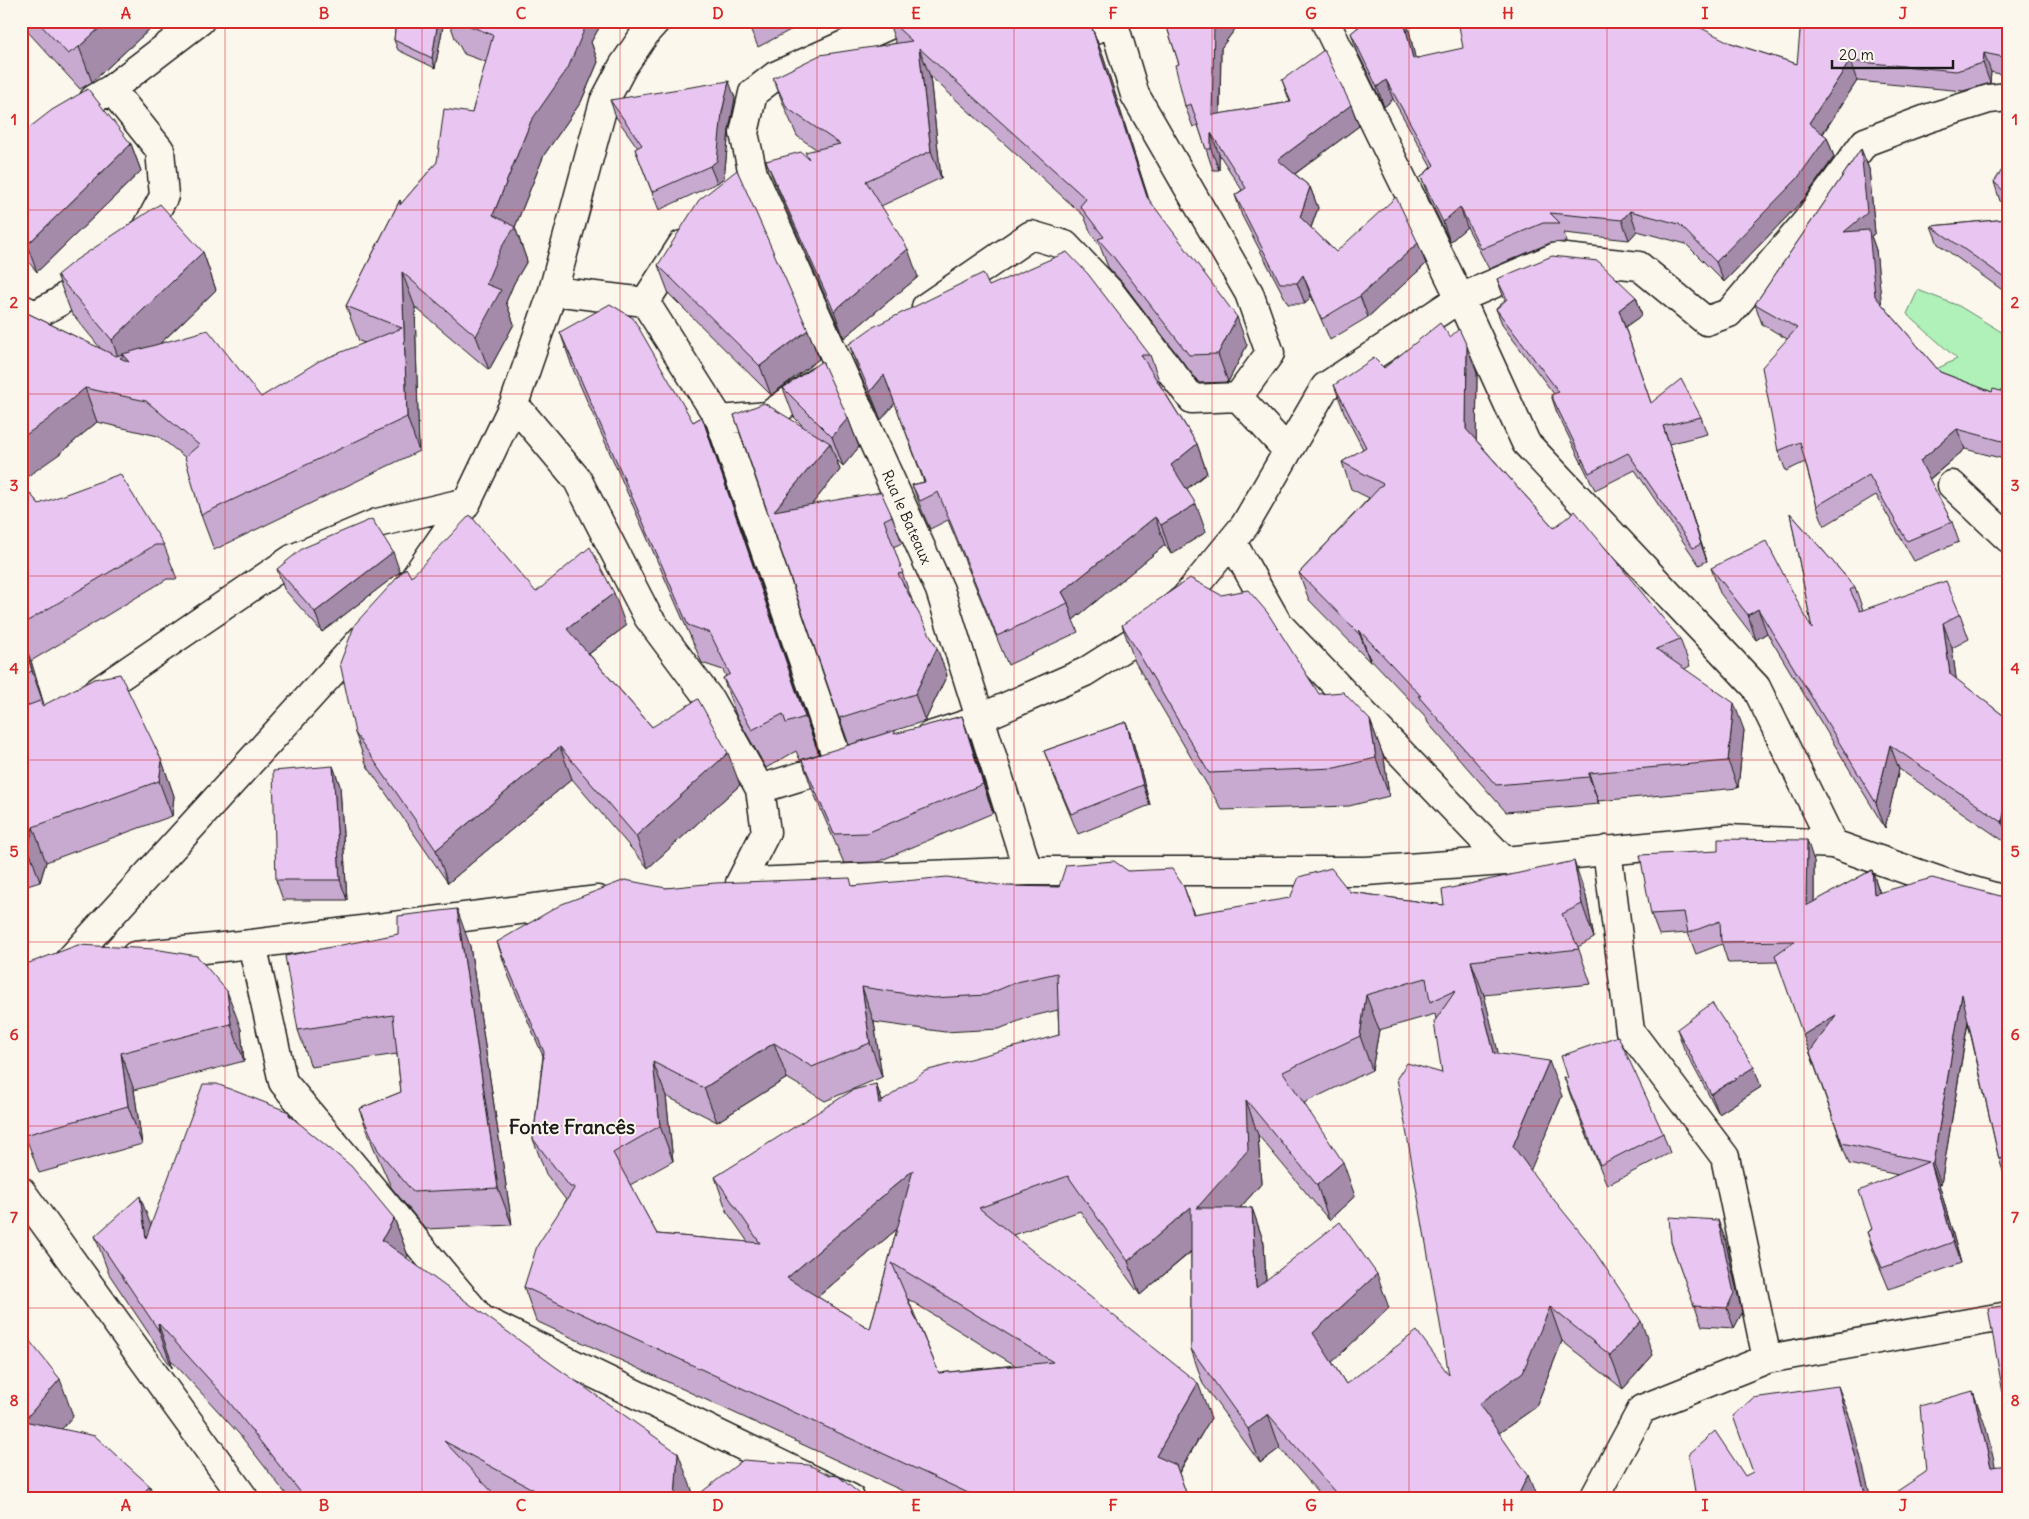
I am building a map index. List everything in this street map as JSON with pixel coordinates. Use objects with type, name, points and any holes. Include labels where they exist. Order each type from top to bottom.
[{"type":"street","points":[[69,114],[111,89],[200,21]]},
{"type":"street","points":[[67,963],[411,585],[468,502],[514,404],[552,291],[604,102],[623,66],[647,30],[656,21]]},
{"type":"street","name":"Rua le Bateaux","points":[[898,21],[775,76],[753,93],[744,133],[753,174],[940,590],[1028,872]]},
{"type":"street","points":[[1058,21],[1067,28],[1094,30],[1108,21]]},
{"type":"street","points":[[1113,21],[1135,95],[1249,292],[1270,353],[1238,397]]},
{"type":"street","points":[[1325,21],[1460,298],[1526,443],[1756,687],[1833,844]]},
{"type":"street","points":[[21,339],[28,311],[59,302],[146,230],[164,196],[160,150],[111,89]]},
{"type":"street","points":[[903,744],[980,718],[1085,672],[1134,641],[1185,598],[1232,542],[1325,388],[1460,298],[1556,257],[1639,266],[1706,321],[1729,312],[1807,221],[1865,142],[1929,118],[1988,99],[2008,97]]},
{"type":"street","points":[[732,191],[753,174]]},
{"type":"street","points":[[645,302],[693,228]]},
{"type":"street","points":[[902,323],[1031,235],[1065,245],[1110,292],[1192,400],[1238,397]]},
{"type":"street","points":[[552,291],[645,302]]},
{"type":"street","points":[[645,302],[720,420],[839,764]]},
{"type":"street","points":[[720,420],[768,416],[863,350]]},
{"type":"street","points":[[1238,397],[1288,451]]},
{"type":"street","points":[[514,404],[577,479],[648,616],[710,700],[760,789],[766,832],[740,883]]},
{"type":"street","points":[[1952,485],[2008,538]]},
{"type":"street","points":[[67,712],[292,559],[377,523],[468,502]]},
{"type":"street","points":[[1232,542],[1278,624],[1504,861]]},
{"type":"street","points":[[760,789],[866,756]]},
{"type":"street","points":[[710,886],[740,883],[1028,872],[1366,871],[1504,861],[1728,839],[1833,844],[1945,883],[2008,901]]},
{"type":"street","points":[[1607,850],[1630,1031],[1725,1157],[1766,1359]]},
{"type":"street","points":[[40,966],[252,944],[622,897]]},
{"type":"street","points":[[252,944],[283,1082],[480,1319],[850,1498]]},
{"type":"street","points":[[21,1191],[244,1498]]},
{"type":"street","points":[[1594,1498],[1642,1410],[1766,1359],[2008,1316]]},
{"type":"green space","points":[[1918,290],[1959,306],[2008,336],[2008,395],[1961,388],[1930,372],[1957,359],[1907,314]]},
{"type":"building","points":[[37,21],[107,21],[79,47],[68,54]]},
{"type":"building","points":[[396,21],[438,21],[432,58],[394,40]]},
{"type":"building","points":[[457,21],[571,21],[585,28],[568,68],[531,121],[493,215],[515,227],[501,248],[486,284],[501,290],[476,336],[402,272],[407,417],[201,515],[185,457],[199,445],[146,401],[85,388],[46,421],[21,438],[21,313],[23,311],[116,356],[208,330],[261,397],[319,361],[402,328],[346,306],[400,200],[400,205],[437,162],[444,109],[472,113],[493,35]],"holes":[[[123,355],[129,362],[120,358]]]},
{"type":"building","points":[[748,21],[762,21],[751,27]]},
{"type":"building","points":[[890,21],[1081,21],[1092,28],[1147,197],[1237,317],[1218,354],[1189,355],[1098,239],[1104,237],[1080,206],[1086,199],[919,48],[931,151],[866,181],[908,249],[834,311],[766,161],[801,152],[809,159],[805,152],[840,144],[787,108],[773,78],[820,55],[912,41]]},
{"type":"building","points":[[1165,21],[1217,21],[1211,29],[1214,28],[1212,115],[1291,102],[1282,80],[1324,50],[1351,105],[1278,160],[1310,187],[1300,217],[1336,252],[1396,197],[1418,243],[1360,296],[1322,319],[1303,275],[1297,283],[1280,283],[1235,195],[1246,188],[1211,133],[1211,149],[1206,149],[1191,104],[1185,106],[1175,65],[1179,64]]},
{"type":"building","points":[[1359,21],[1404,21],[1413,59],[1463,48],[1459,26],[1471,21],[1687,21],[1731,43],[1797,64],[1801,21],[2008,21],[2008,58],[1984,53],[1983,63],[1956,71],[1850,61],[1809,123],[1827,137],[1797,179],[1716,262],[1679,224],[1630,211],[1622,220],[1550,213],[1560,223],[1543,223],[1481,249],[1460,207],[1443,222],[1421,177],[1434,165],[1386,80],[1377,87],[1351,33],[1361,25]]},
{"type":"building","points":[[729,81],[722,112],[717,161],[652,192],[635,149],[642,145],[610,100]]},
{"type":"building","points":[[88,89],[131,144],[27,245],[21,238],[21,134],[52,110]]},
{"type":"building","points":[[1861,149],[1867,213],[1844,232],[1869,230],[1875,296],[1940,372],[1992,392],[1993,389],[2008,393],[2008,445],[2006,442],[1957,429],[1920,461],[1952,522],[1907,541],[1869,475],[1817,506],[1800,442],[1778,451],[1762,367],[1797,328],[1755,304]]},
{"type":"building","points":[[737,170],[808,330],[760,366],[658,265],[699,200]]},
{"type":"building","points":[[2002,170],[2008,173],[2008,195],[1994,182]]},
{"type":"building","points":[[160,204],[203,252],[112,340],[57,275],[73,262]]},
{"type":"building","points":[[2008,219],[2008,280],[1931,226]]},
{"type":"building","points":[[1067,252],[1088,274],[1150,355],[1141,355],[1197,444],[1171,465],[1196,504],[1161,525],[1155,517],[1062,592],[1068,603],[997,636],[938,492],[920,501],[912,485],[925,482],[884,375],[870,392],[849,344],[873,327],[983,273],[989,286]]},
{"type":"building","points":[[1552,256],[1598,261],[1636,297],[1619,310],[1651,403],[1681,379],[1701,417],[1663,426],[1701,544],[1693,548],[1628,453],[1589,473],[1551,395],[1559,392],[1496,309],[1507,299],[1497,279]]},
{"type":"building","points":[[610,304],[633,318],[693,422],[702,417],[805,717],[786,723],[783,714],[752,730],[723,678],[730,674],[710,633],[688,625],[560,332]]},
{"type":"building","points":[[1440,323],[1450,337],[1459,329],[1467,346],[1466,429],[1554,528],[1575,511],[1680,639],[1656,649],[1734,703],[1728,761],[1589,773],[1589,777],[1496,785],[1418,696],[1421,696],[1359,630],[1360,635],[1299,573],[1383,484],[1342,462],[1366,447],[1334,385],[1374,358],[1384,368]]},
{"type":"building","points":[[822,361],[848,418],[832,437],[783,388]]},
{"type":"building","points":[[764,403],[830,443],[774,511],[881,492],[892,516],[884,520],[903,573],[898,574],[937,648],[915,694],[839,718],[734,415]]},
{"type":"building","points":[[120,474],[164,545],[155,545],[21,625],[21,483],[39,504]]},
{"type":"building","points":[[1790,513],[1855,587],[1850,590],[1860,611],[1946,581],[1960,614],[1943,623],[1950,674],[2008,719],[2008,794],[2002,822],[1890,745],[1876,803],[1758,609],[1748,615],[1711,568],[1766,541],[1812,629]]},
{"type":"building","points":[[470,515],[536,592],[590,547],[614,593],[567,629],[652,727],[698,699],[728,753],[636,836],[560,747],[436,850],[355,733],[340,663],[355,624],[406,568],[411,577]]},
{"type":"building","points":[[372,519],[393,552],[315,612],[277,569],[303,548]]},
{"type":"building","points":[[1190,578],[1221,595],[1248,590],[1267,612],[1319,694],[1343,692],[1370,720],[1376,758],[1335,768],[1209,773],[1122,625]]},
{"type":"building","points":[[21,636],[32,671],[21,676]]},
{"type":"building","points":[[120,674],[162,761],[159,781],[33,827],[28,847],[21,850],[21,708],[40,701],[42,706],[94,679]]},
{"type":"building","points":[[962,716],[983,784],[867,833],[834,834],[802,760],[896,730],[894,734]]},
{"type":"building","points":[[1126,722],[1143,785],[1071,814],[1044,751]]},
{"type":"building","points":[[333,766],[340,880],[276,880],[273,771]]},
{"type":"building","points":[[1718,839],[1807,840],[1806,906],[1872,870],[1874,894],[1932,878],[2008,898],[2008,1156],[1999,1159],[1962,994],[1933,1163],[1931,1163],[1953,1242],[1882,1268],[1867,1232],[1872,1229],[1859,1191],[1928,1162],[1842,1143],[1810,1052],[1836,1015],[1803,1035],[1775,955],[1795,941],[1721,942],[1720,921],[1688,933],[1684,912],[1651,914],[1640,855],[1718,851]]},
{"type":"building","points":[[1114,861],[1128,871],[1172,869],[1184,887],[1193,914],[1290,898],[1299,877],[1331,868],[1350,892],[1444,905],[1442,890],[1574,861],[1582,904],[1562,914],[1579,949],[1471,961],[1494,1053],[1549,1061],[1513,1146],[1589,1243],[1641,1321],[1610,1355],[1550,1307],[1523,1372],[1479,1404],[1528,1475],[1517,1498],[1340,1498],[1268,1414],[1248,1429],[1191,1349],[1191,1207],[1128,1261],[1068,1176],[979,1208],[1198,1383],[1156,1456],[1176,1465],[1188,1498],[979,1498],[524,1287],[537,1246],[575,1187],[570,1187],[533,1139],[544,1052],[497,942],[562,904],[625,880],[666,888],[715,883],[850,878],[852,886],[947,877],[1005,886],[1059,887],[1066,865]],"holes":[[[1057,973],[1059,1035],[925,1071],[879,1104],[876,1084],[853,1090],[715,1177],[760,1243],[657,1234],[613,1153],[660,1126],[653,1062],[704,1088],[774,1043],[812,1067],[870,1043],[862,987],[933,998],[986,995],[1017,982]],[[1426,978],[1430,1002],[1456,990],[1434,1022],[1442,1073],[1407,1063],[1397,1078],[1449,1375],[1417,1331],[1346,1384],[1313,1333],[1377,1274],[1340,1222],[1256,1288],[1252,1208],[1197,1208],[1248,1150],[1246,1100],[1317,1185],[1343,1162],[1283,1072],[1360,1036],[1366,995]],[[913,1170],[870,1329],[787,1278]],[[892,1263],[1053,1362],[939,1373]]]},
{"type":"building","points":[[457,909],[498,1188],[413,1192],[378,1150],[359,1109],[401,1092],[393,1015],[298,1030],[285,956],[398,934],[398,916]]},
{"type":"building","points":[[78,945],[154,949],[197,956],[227,991],[231,1024],[121,1053],[128,1106],[25,1135],[21,1124],[21,966]]},
{"type":"building","points":[[1712,1003],[1754,1067],[1711,1094],[1677,1029]]},
{"type":"building","points":[[1618,1036],[1663,1133],[1600,1165],[1564,1077],[1568,1078],[1561,1056]]},
{"type":"building","points":[[203,1084],[217,1084],[289,1112],[289,1115],[351,1166],[394,1218],[382,1240],[553,1365],[678,1453],[675,1498],[549,1498],[444,1441],[498,1498],[305,1498],[226,1398],[158,1323],[159,1331],[95,1236],[140,1196],[146,1238]]},
{"type":"building","points":[[1669,1217],[1718,1220],[1734,1293],[1727,1308],[1694,1306],[1671,1242]]},
{"type":"building","points":[[2008,1305],[2008,1398],[2004,1399],[1988,1308]]},
{"type":"building","points":[[21,1330],[60,1379],[24,1421],[95,1436],[150,1486],[138,1498],[21,1498]]},
{"type":"building","points":[[1838,1386],[1866,1498],[1696,1498],[1689,1454],[1715,1431],[1745,1476],[1753,1472],[1733,1416],[1753,1398]]},
{"type":"building","points":[[1973,1391],[1991,1467],[2008,1465],[2008,1498],[1887,1498],[1926,1472],[1920,1406]]},
{"type":"building","points":[[743,1460],[809,1465],[830,1475],[838,1476],[865,1498],[694,1498]]},
{"type":"district","name":"Fonte Francês","points":[[572,1126]]}]
